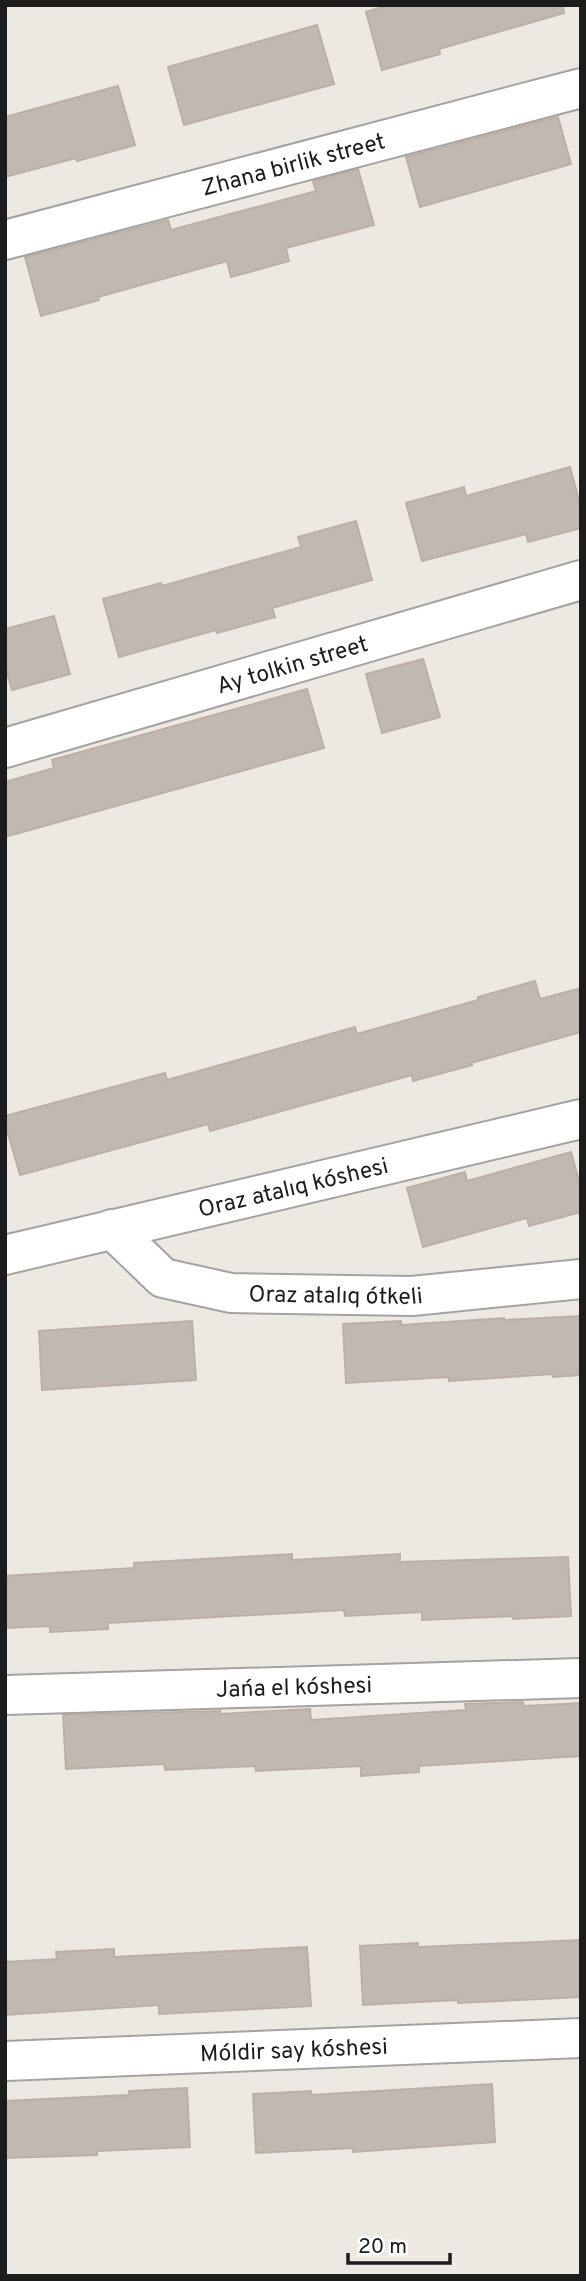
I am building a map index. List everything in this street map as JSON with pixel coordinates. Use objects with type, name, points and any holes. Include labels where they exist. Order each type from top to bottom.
[{"type":"street","name":"Zhana birlik street","points":[[5,240],[581,88]]},
{"type":"street","name":"Ay tolkin street","points":[[5,748],[581,580]]},
{"type":"street","name":"Oraz atalıq kóshesi","points":[[5,1255],[581,1119]]},
{"type":"street","name":"Oraz atalıq ótkeli","points":[[112,1229],[163,1278],[232,1293],[412,1296],[581,1279]]},
{"type":"street","name":"Jańa el kóshesi","points":[[5,1695],[581,1678]]},
{"type":"street","name":"Móldir say kóshesi","points":[[5,2061],[581,2038]]},
{"type":"building","points":[[389,5],[563,5],[564,13],[439,49],[440,54],[382,70],[366,12]]},
{"type":"building","points":[[317,25],[334,84],[184,125],[168,67]]},
{"type":"building","points":[[118,86],[135,145],[5,177],[5,117]]},
{"type":"building","points":[[558,117],[571,164],[420,207],[406,157]]},
{"type":"building","points":[[358,169],[374,225],[286,248],[289,261],[231,277],[227,261],[41,316],[25,257],[168,220],[171,230],[316,191],[313,181]]},
{"type":"building","points":[[570,467],[581,508],[581,528],[528,542],[526,534],[422,561],[406,503],[464,487],[466,496]]},
{"type":"building","points":[[356,521],[372,580],[272,608],[275,617],[119,657],[103,599],[161,583],[162,586],[301,547],[298,537]]},
{"type":"building","points":[[54,616],[70,674],[12,690],[5,666],[5,629]]},
{"type":"building","points":[[423,659],[440,717],[382,733],[366,674]]},
{"type":"building","points":[[307,689],[324,748],[5,837],[5,782],[54,768],[52,760]]},
{"type":"building","points":[[535,981],[540,999],[581,988],[581,1032],[413,1081],[412,1075],[210,1131],[208,1124],[20,1175],[5,1116],[165,1073],[167,1080],[355,1027],[357,1034]]},
{"type":"building","points":[[571,1152],[581,1188],[581,1212],[529,1226],[527,1218],[423,1247],[407,1188],[465,1172],[467,1181]]},
{"type":"building","points":[[581,1316],[581,1375],[553,1377],[553,1374],[449,1381],[449,1377],[346,1383],[343,1324],[401,1321],[401,1325]]},
{"type":"building","points":[[192,1321],[196,1380],[42,1390],[39,1331]]},
{"type":"building","points":[[292,1554],[292,1560],[400,1554],[400,1562],[568,1557],[571,1616],[422,1620],[422,1612],[345,1616],[344,1610],[108,1623],[108,1629],[50,1632],[50,1626],[5,1628],[5,1576],[134,1568],[134,1563]]},
{"type":"building","points":[[523,1702],[524,1706],[581,1703],[581,1756],[419,1766],[419,1772],[361,1776],[361,1766],[256,1771],[255,1766],[165,1770],[164,1764],[66,1769],[63,1715],[220,1711],[220,1714],[310,1709],[311,1720],[466,1710],[465,1704]]},
{"type":"building","points":[[581,1940],[581,1997],[363,2005],[360,1946],[418,1943],[418,1947]]},
{"type":"building","points":[[307,1947],[311,2006],[159,2014],[159,2005],[5,2015],[5,1962],[57,1959],[56,1952],[114,1949],[114,1957]]},
{"type":"building","points":[[492,2084],[495,2142],[353,2152],[353,2148],[256,2153],[253,2094],[311,2091],[311,2095]]},
{"type":"building","points":[[187,2088],[190,2147],[97,2151],[97,2155],[5,2158],[5,2101],[129,2095],[129,2091]]}]
